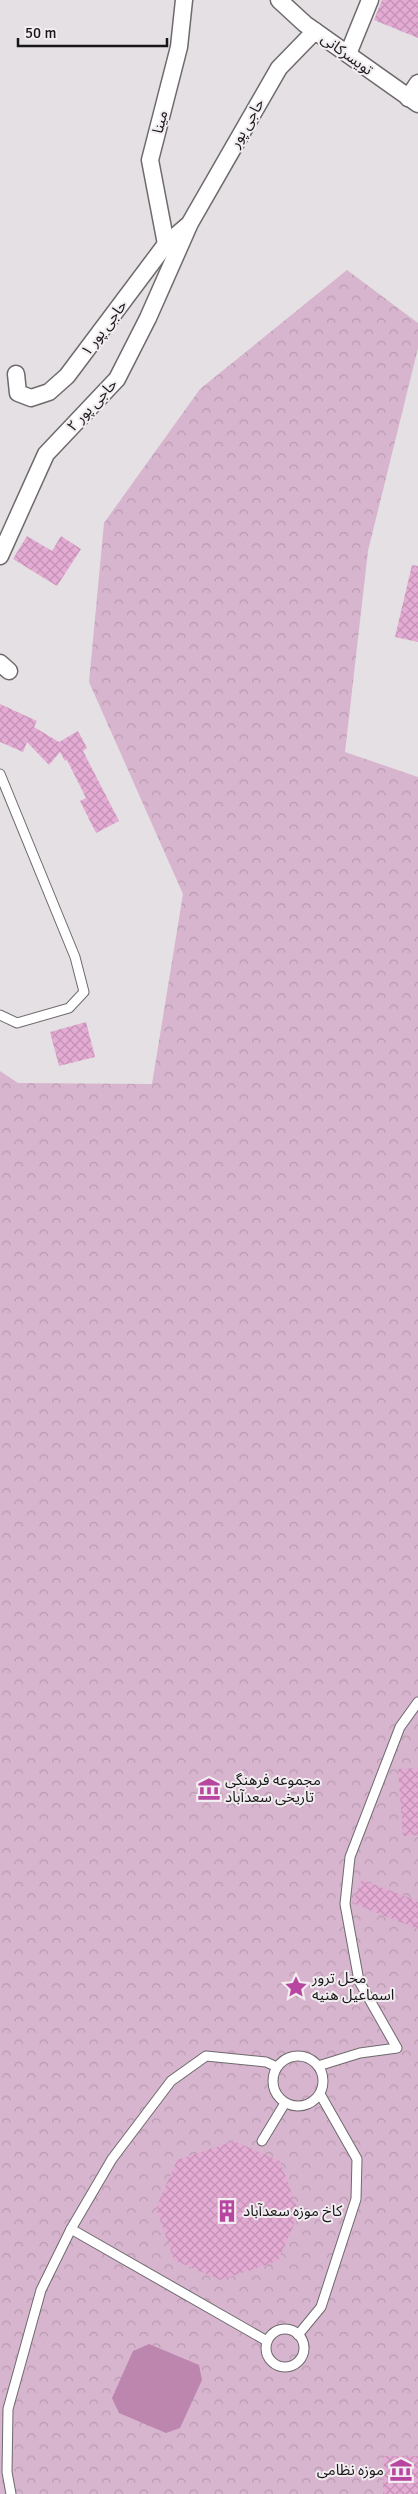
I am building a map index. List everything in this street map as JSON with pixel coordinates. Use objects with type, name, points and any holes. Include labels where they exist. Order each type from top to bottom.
[{"type":"street","name":"مینا","points":[[166,244],[150,160],[179,47],[184,0]]},
{"type":"street","name":"تویسرکانی","points":[[279,0],[315,30],[413,101]]},
{"type":"street","points":[[348,54],[370,0]]},
{"type":"street","name":"حاجی پور","points":[[190,223],[279,68],[315,30]]},
{"type":"street","points":[[413,101],[418,83]]},
{"type":"street","name":"حاجی پور ۱","points":[[16,374],[18,393],[31,398],[49,392],[67,376],[91,346],[166,244],[190,223]]},
{"type":"street","name":"حاجی پور ۲","points":[[0,556],[46,454],[117,379],[148,318],[190,223]]},
{"type":"lane","points":[[0,774],[75,957],[84,992],[69,1008],[17,1023],[0,1015]]},
{"type":"lane","points":[[318,2066],[360,2053],[397,2048],[359,1981],[345,1904],[350,1857],[400,1727],[418,1702]]},
{"type":"lane","points":[[11,2494],[7,2472],[8,2409],[41,2290],[71,2229],[112,2159],[171,2081],[206,2056],[266,2062],[277,2067]]},
{"type":"lane","points":[[297,2056],[305,2057],[318,2066],[323,2080],[320,2094],[315,2100],[301,2107],[285,2103],[274,2091],[273,2075],[282,2061],[297,2056]]},
{"type":"lane","points":[[298,2334],[321,2307],[356,2199],[357,2159],[320,2094]]},
{"type":"lane","points":[[262,2141],[285,2103]]},
{"type":"lane","points":[[71,2229],[267,2342]]},
{"type":"lane","points":[[281,2329],[298,2334],[303,2344],[302,2356],[294,2364],[288,2366],[275,2364],[270,2360],[267,2354],[267,2342],[275,2332],[281,2329]]},
{"type":"green space","name":"مجموعه فرهنگی تاریخی سعدآباد","points":[[347,270],[418,323],[418,348],[368,551],[345,752],[418,777],[418,2494],[0,2494],[0,1071],[18,1083],[152,1084],[183,894],[89,682],[104,523],[200,389]]},
{"type":"shaded area","points":[[149,2344],[199,2365],[202,2380],[180,2428],[166,2433],[119,2413],[112,2398],[133,2351]]},
{"type":"building","points":[[382,0],[418,0],[418,38],[374,20]]},
{"type":"building","points":[[27,536],[52,551],[61,536],[81,549],[57,586],[13,559]]},
{"type":"building","points":[[412,565],[418,566],[418,642],[395,637]]},
{"type":"building","points":[[0,704],[37,721],[34,727],[59,742],[78,731],[87,748],[83,751],[119,821],[96,833],[80,801],[86,798],[67,760],[65,761],[60,752],[49,765],[27,742],[23,752],[0,742]]},
{"type":"building","points":[[86,1022],[95,1057],[59,1066],[50,1032]]},
{"type":"building","points":[[418,1768],[418,1835],[403,1836],[398,1769]]},
{"type":"building","points":[[362,1880],[418,1901],[418,1929],[352,1903]]},
{"type":"building","name":"کاخ موزه سعدآباد","points":[[234,2141],[280,2161],[299,2213],[278,2261],[220,2280],[174,2260],[156,2208],[177,2160]]},
{"type":"building","name":"موزه نظامی","points":[[384,2456],[418,2456],[418,2494],[383,2494]]},
{"type":"place","name":"مجموعه فرهنگی تاریخی سعدآباد","points":[[209,1789]]},
{"type":"place","name":"محل ترور اسماعیل هنیه","points":[[296,1987]]},
{"type":"place","name":"کاخ موزه سعدآباد","points":[[227,2211]]},
{"type":"place","name":"موزه نظامی","points":[[401,2470]]}]
